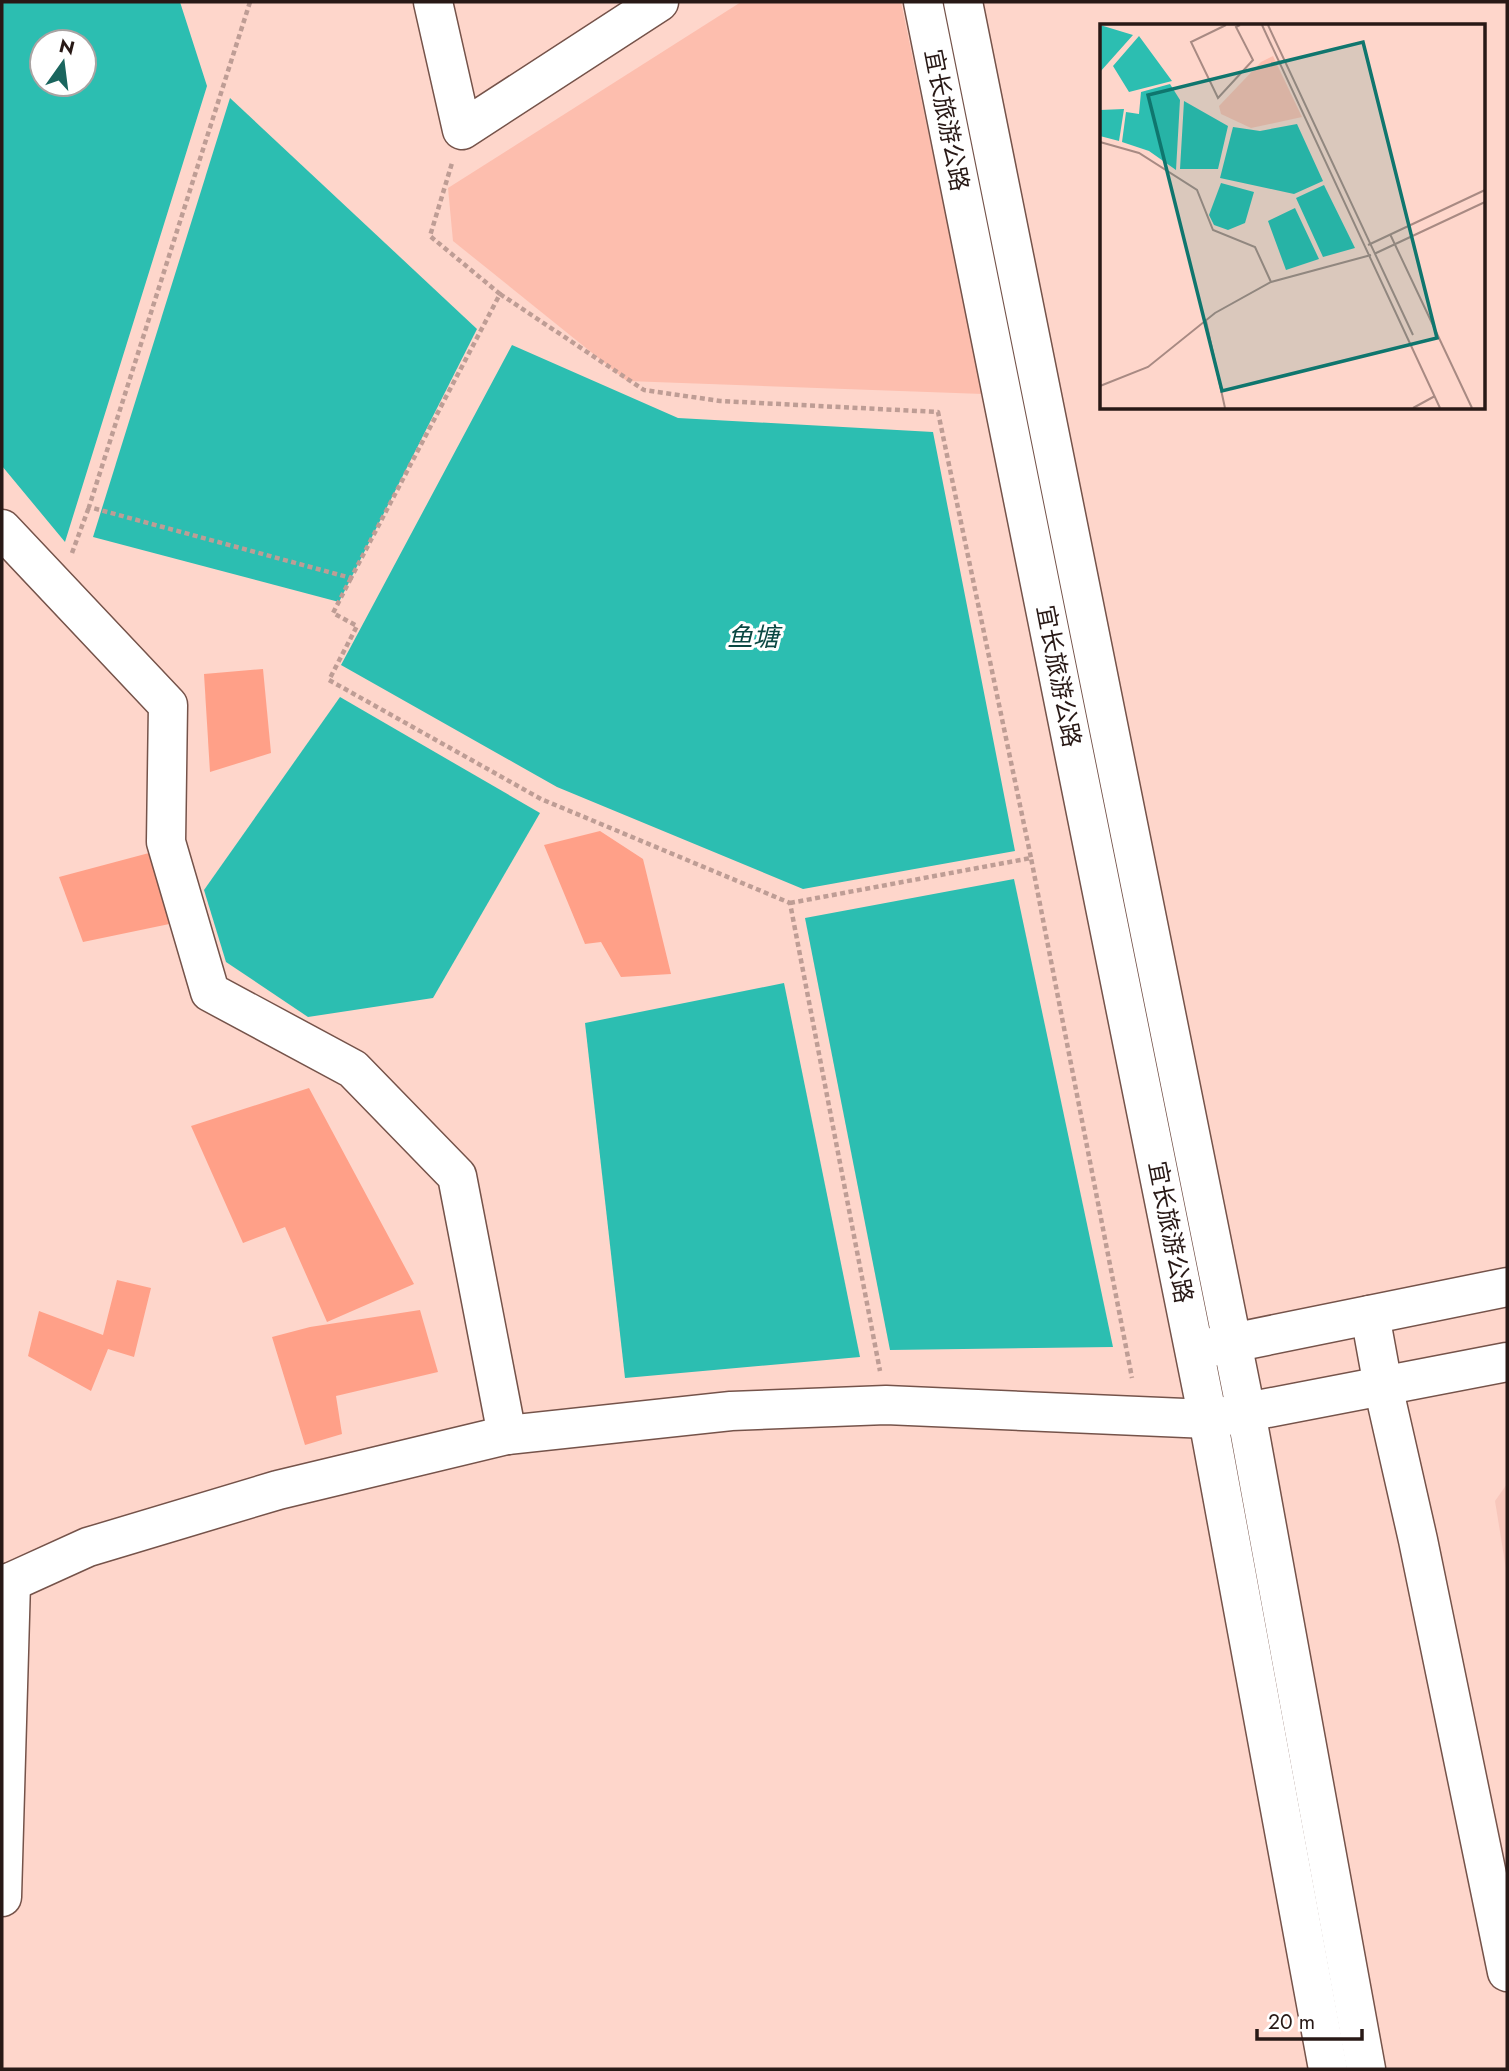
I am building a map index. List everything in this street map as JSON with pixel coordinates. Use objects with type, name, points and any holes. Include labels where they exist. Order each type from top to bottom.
[{"type":"main road","points":[[433,2],[462,130],[659,2]]},
{"type":"main road","name":"宜长旅游公路","points":[[923,2],[1195,1351],[1328,2069]]},
{"type":"main road","name":"宜长旅游公路","points":[[963,2],[1246,1412],[1366,2069]]},
{"type":"main road","points":[[2,529],[168,705],[166,842],[210,992],[353,1069],[457,1176],[508,1435]]},
{"type":"main road","points":[[1195,1351],[1507,1287]]},
{"type":"main road","points":[[1370,1315],[1507,1972]]},
{"type":"main road","points":[[2,1897],[7,1584],[88,1547],[278,1490],[508,1435],[732,1411],[886,1405],[1208,1419],[1507,1362]]},
{"type":"path","points":[[250,2],[89,507],[351,578]]},
{"type":"path","points":[[462,130],[430,236],[500,294],[644,390],[720,401],[938,412],[1031,858],[1139,1416]]},
{"type":"path","points":[[500,294],[334,613],[357,626],[329,680],[541,799],[790,903],[1031,858]]},
{"type":"path","points":[[790,903],[886,1405]]},
{"type":"shaded area","points":[[741,2],[901,2],[983,394],[627,381],[453,241],[448,188]]},
{"type":"shaded area","points":[[1507,1484],[1507,1575],[1495,1501]]},
{"type":"water","points":[[2,2],[180,2],[207,86],[65,542],[2,466]]},
{"type":"water","points":[[230,98],[477,329],[339,602],[93,537]]},
{"type":"water","name":"鱼塘","points":[[512,345],[678,418],[933,432],[1015,851],[803,889],[557,787],[341,665]]},
{"type":"water","points":[[340,697],[540,813],[433,998],[308,1017],[226,962],[204,890]]},
{"type":"water","points":[[1014,879],[1113,1347],[890,1350],[805,918]]},
{"type":"water","points":[[784,983],[860,1357],[625,1378],[585,1023]]},
{"type":"building","points":[[263,669],[271,753],[210,772],[204,674]]},
{"type":"building","points":[[600,831],[643,859],[671,974],[621,977],[601,942],[585,944],[544,845]]},
{"type":"building","points":[[149,853],[179,922],[83,942],[59,877]]},
{"type":"building","points":[[309,1088],[414,1284],[327,1322],[285,1227],[243,1243],[191,1126]]},
{"type":"building","points":[[117,1280],[151,1288],[134,1357],[108,1349],[91,1391],[28,1356],[39,1311],[103,1335]]},
{"type":"building","points":[[420,1310],[438,1372],[336,1396],[342,1434],[305,1445],[272,1337],[310,1327]]}]
